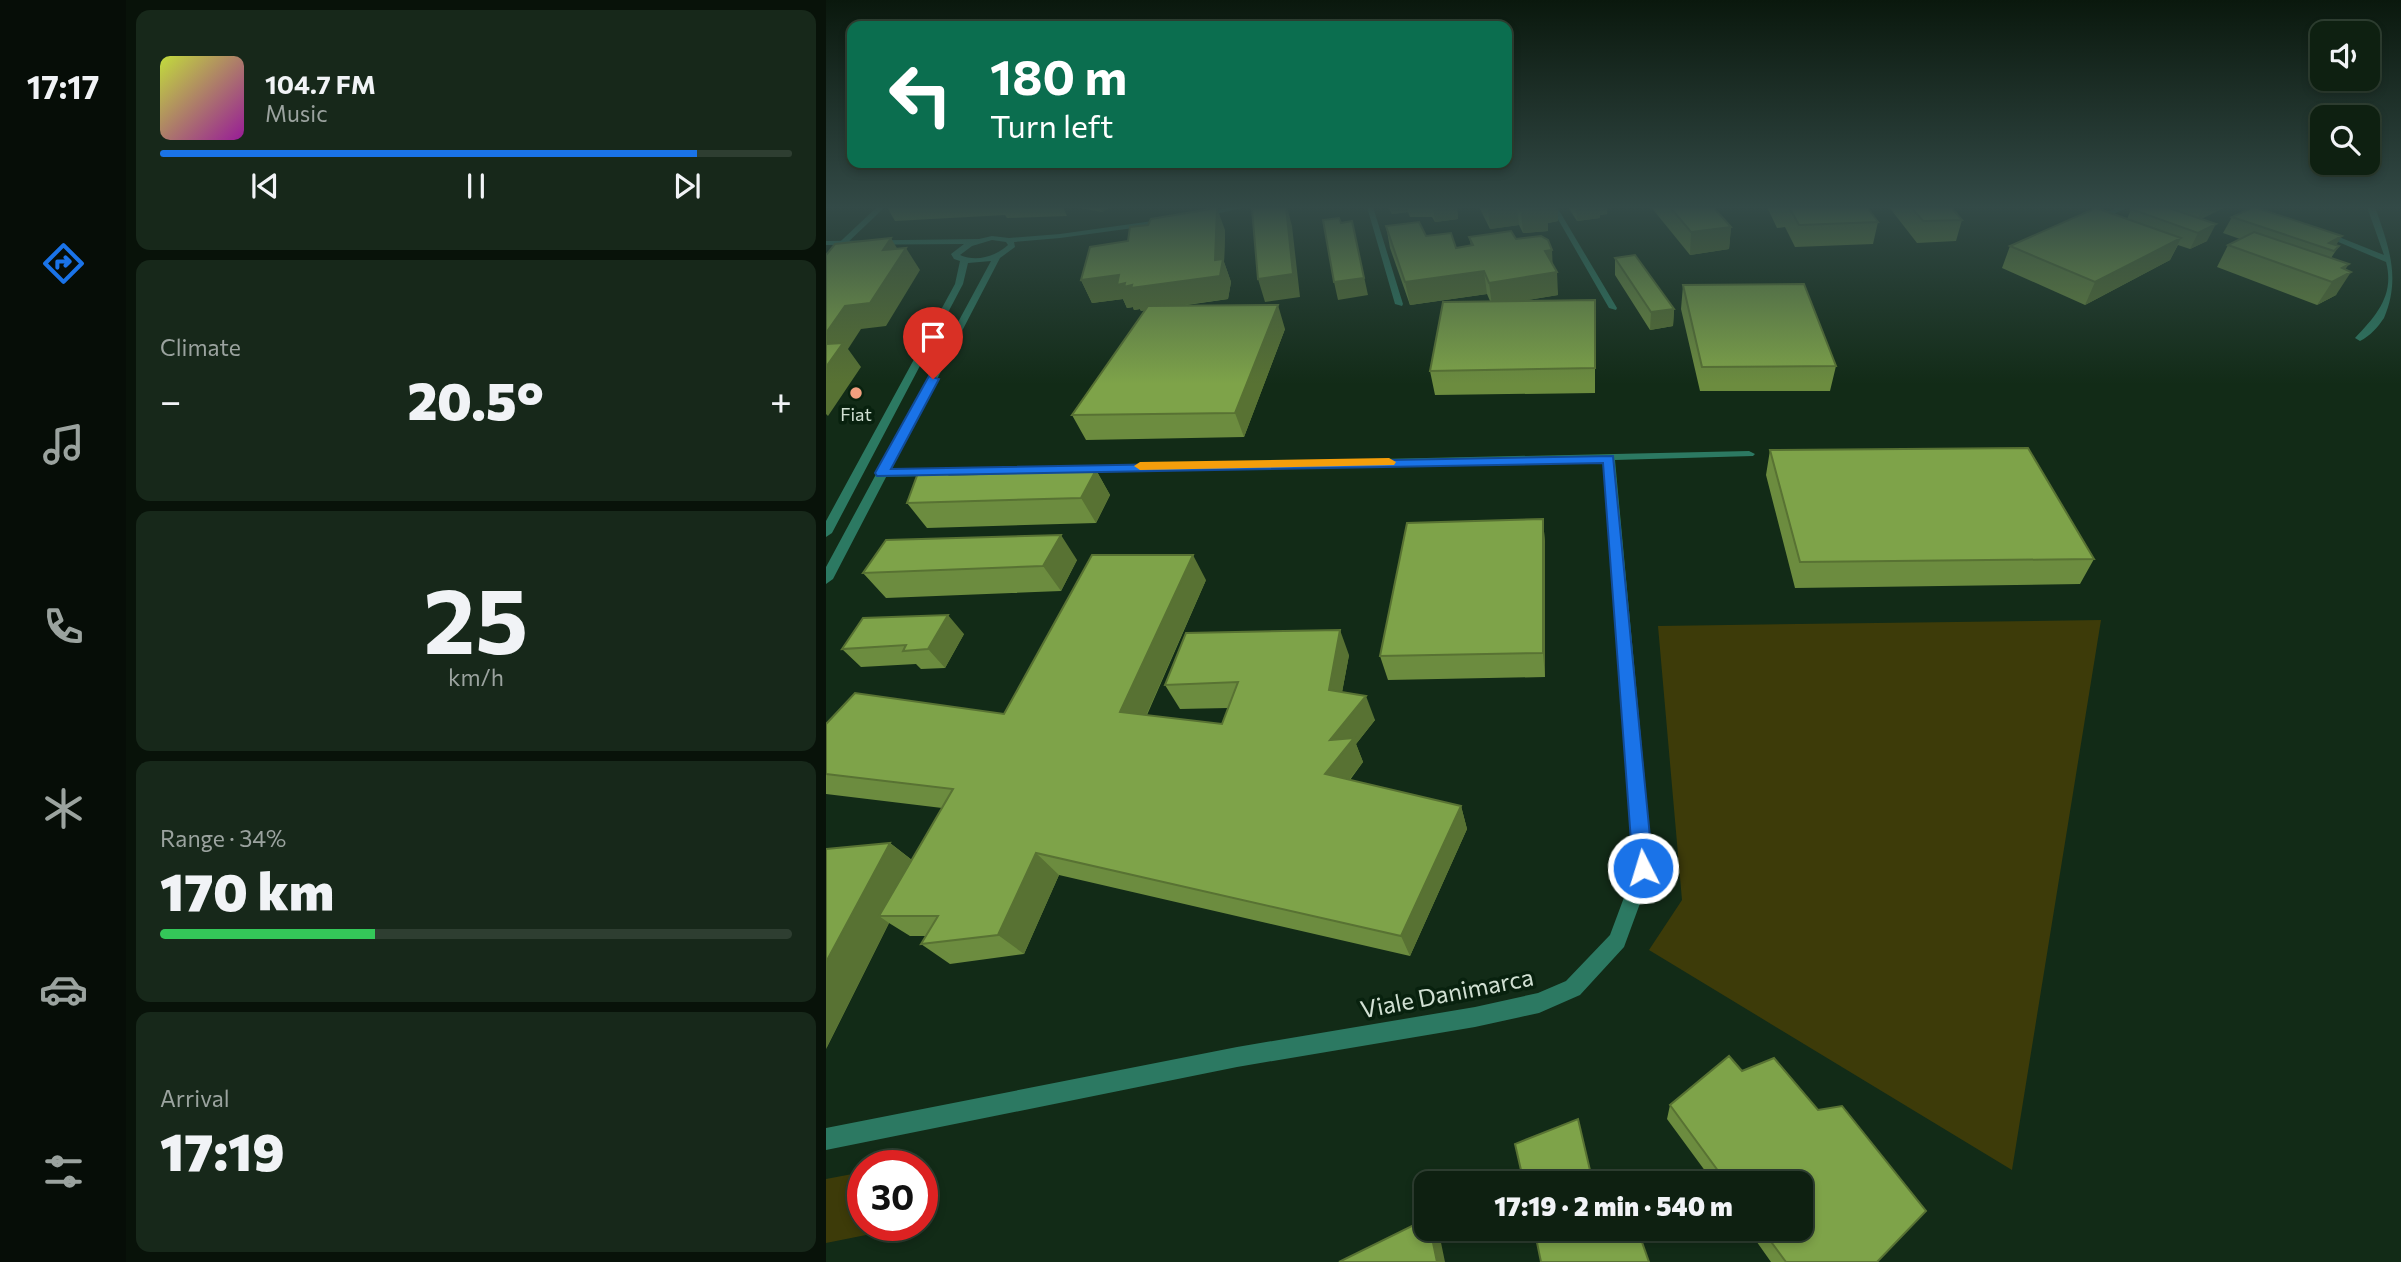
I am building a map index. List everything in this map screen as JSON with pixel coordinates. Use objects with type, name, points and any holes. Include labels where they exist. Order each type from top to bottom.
[{"type":"street","points":[[826,533],[960,284],[960,266]]},
{"type":"street","points":[[826,579],[993,266]]},
{"type":"street","points":[[2361,338],[2375,327],[2388,301],[2395,279],[2390,266]]},
{"type":"street","points":[[882,473],[1749,454]]},
{"type":"street","name":"Viale Danimarca","points":[[826,1139],[1237,1057],[1475,1017],[1539,1003],[1573,988],[1617,941],[1643,868],[1609,458]]},
{"type":"lane","points":[[1388,266],[1399,304]]},
{"type":"lane","points":[[1589,266],[1613,307]]},
{"type":"shaded area","points":[[2101,620],[2012,1170],[1649,950],[1682,900],[1658,626]]},
{"type":"shaded area","points":[[847,1175],[847,1239],[826,1243],[826,1179]]},
{"type":"building","points":[[826,266],[894,266],[870,303],[845,306],[826,333]]},
{"type":"building","points":[[1085,266],[1222,266],[1220,276],[1131,288],[1132,285],[1124,287],[1125,283],[1117,285],[1119,275],[1081,280]]},
{"type":"building","points":[[1257,266],[1292,266],[1293,274],[1258,279]]},
{"type":"building","points":[[1331,266],[1361,266],[1364,278],[1334,282]]},
{"type":"building","points":[[1400,266],[1554,266],[1557,272],[1489,283],[1484,271],[1405,282]]},
{"type":"building","points":[[1620,266],[1643,266],[1674,309],[1651,312]]},
{"type":"building","points":[[2057,266],[2126,266],[2095,282]]},
{"type":"building","points":[[2287,266],[2346,266],[2342,268],[2351,272],[2332,282]]},
{"type":"building","points":[[1804,284],[1836,366],[1702,367],[1683,285]]},
{"type":"building","points":[[1595,300],[1595,368],[1430,371],[1443,302]]},
{"type":"building","points":[[1278,305],[1235,413],[1072,415],[1148,306]]},
{"type":"building","points":[[843,343],[826,367],[826,344]]},
{"type":"building","points":[[2028,448],[2094,559],[1800,562],[1770,450]]},
{"type":"building","points":[[1096,470],[1081,498],[907,503],[918,473],[953,471],[950,475]]},
{"type":"building","points":[[1543,519],[1543,653],[1380,656],[1407,523]]},
{"type":"building","points":[[1061,535],[1043,566],[863,573],[886,540]]},
{"type":"building","points":[[1092,555],[1193,555],[1120,712],[1222,724],[1238,682],[1165,685],[1186,633],[1340,630],[1329,690],[1366,696],[1330,740],[1354,738],[1325,774],[1461,806],[1401,936],[1036,853],[998,935],[921,944],[938,916],[879,916],[953,789],[826,774],[826,724],[855,693],[1004,714]]},
{"type":"building","points":[[948,615],[928,649],[903,651],[906,645],[842,649],[863,618]]},
{"type":"building","points":[[890,843],[826,962],[826,849]]},
{"type":"building","points":[[1729,1056],[1742,1071],[1774,1058],[1818,1110],[1842,1106],[1926,1211],[1877,1262],[1786,1262],[1771,1241],[1813,1241],[1813,1171],[1718,1171],[1670,1105]]},
{"type":"building","points":[[1578,1119],[1590,1171],[1521,1171],[1515,1144]]},
{"type":"building","points":[[1414,1225],[1414,1241],[1433,1241],[1437,1262],[1339,1262]]},
{"type":"building","points":[[1537,1241],[1642,1241],[1649,1262],[1541,1262]]},
{"type":"slow traffic","points":[[1140,466],[1389,462]]},
{"type":"place","name":"Fiat","points":[[856,393]]},
{"type":"route","points":[[933,379],[882,473],[1609,458],[1643,868]]}]
